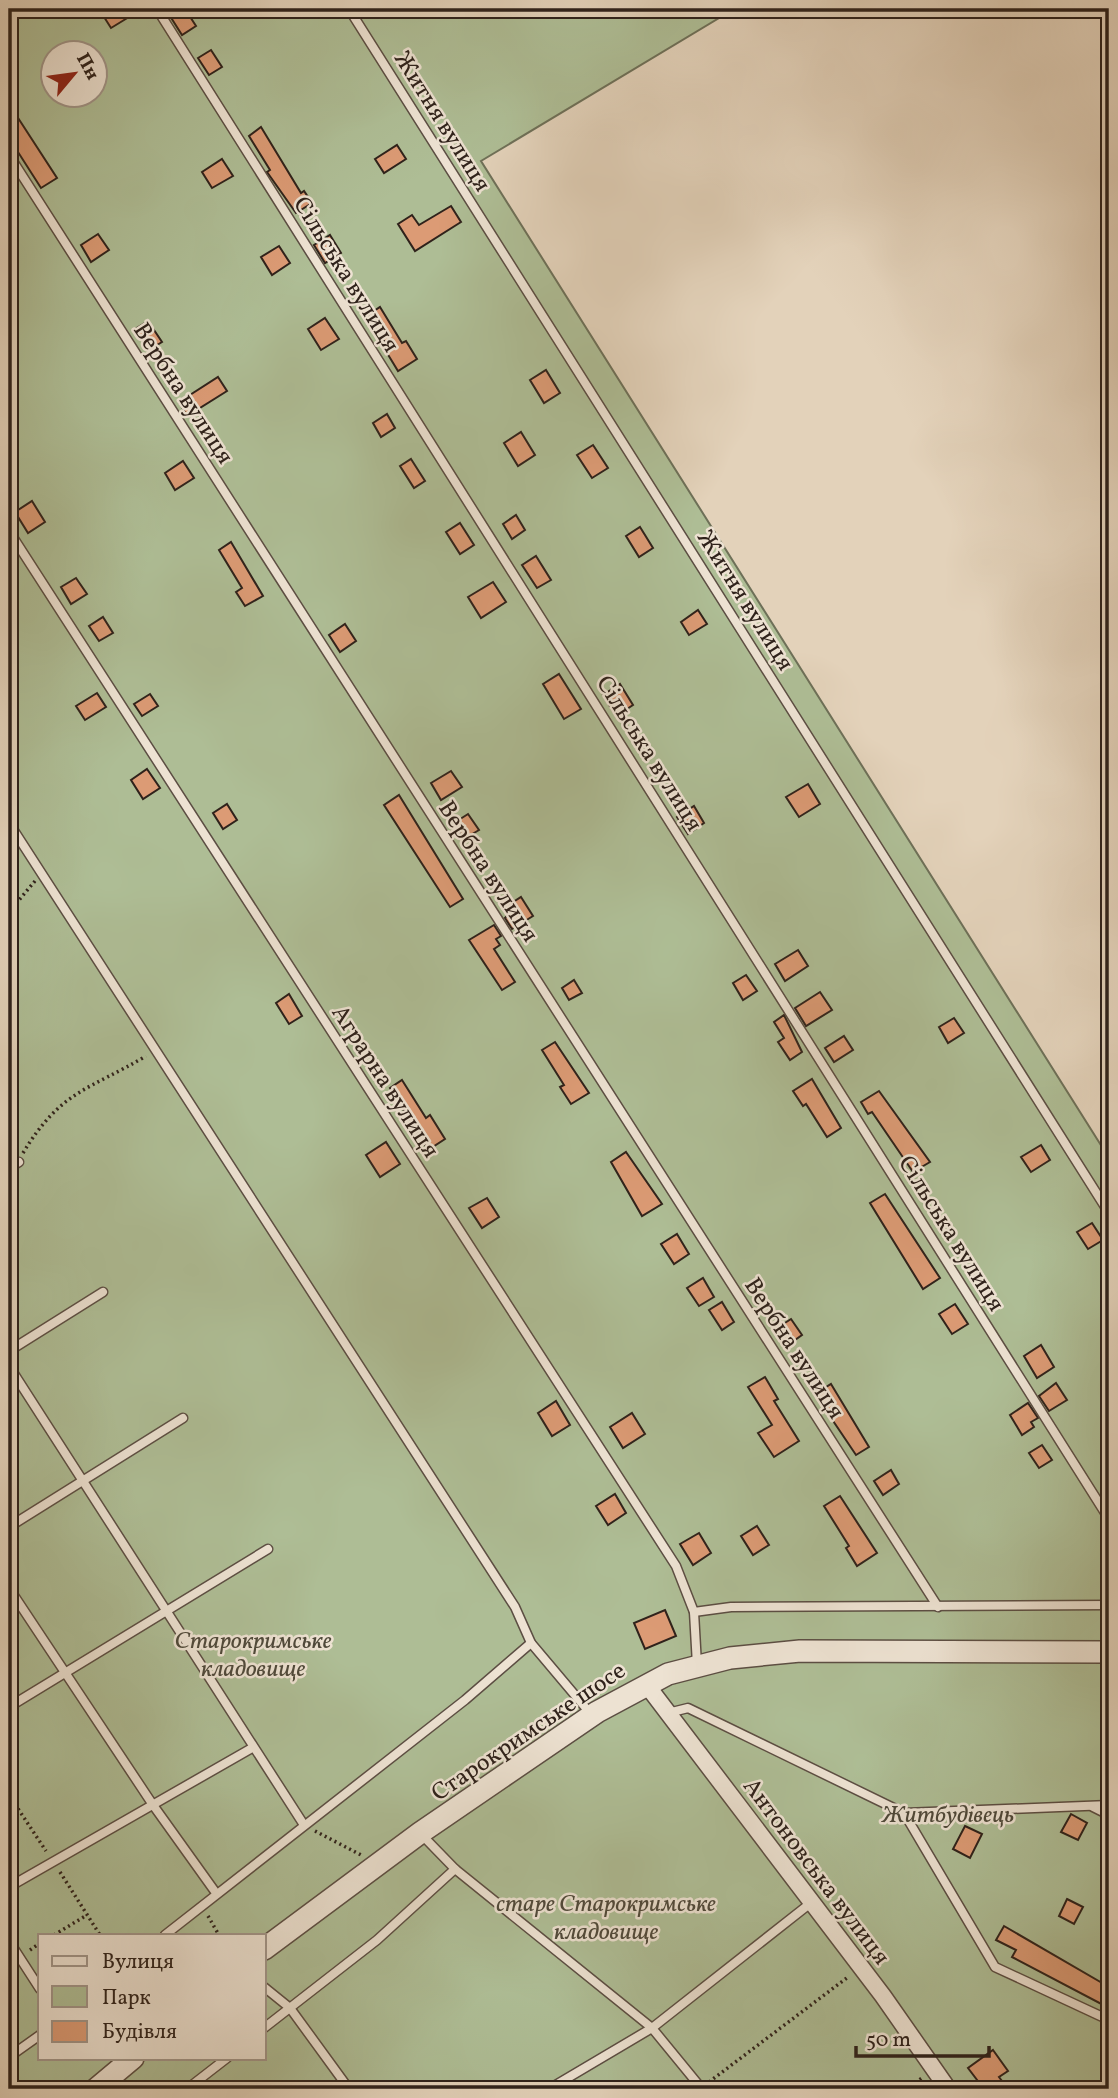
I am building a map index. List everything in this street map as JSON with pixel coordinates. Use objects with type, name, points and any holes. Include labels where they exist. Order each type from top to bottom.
[{"type":"street","name":"Старокримське шосе","points":[[266,1948],[420,1833],[592,1716],[646,1684],[697,1665],[730,1658],[800,1651],[1109,1652]]},
{"type":"street","name":"Антоновська вулиця","points":[[646,1684],[861,1967],[948,2089]]},
{"type":"street","points":[[96,2089],[131,2060]]},
{"type":"lane","name":"Сільська вулиця","points":[[158,9],[1109,1519]]},
{"type":"lane","name":"Житня вулиця","points":[[349,9],[1109,1213]]},
{"type":"lane","name":"Вербна вулиця","points":[[9,155],[938,1607]]},
{"type":"lane","name":"Аграрна вулиця","points":[[9,531],[676,1566],[694,1612],[697,1665]]},
{"type":"lane","points":[[9,823],[154,1052],[515,1607],[531,1643],[592,1716]]},
{"type":"lane","points":[[9,1168],[19,1162]]},
{"type":"lane","points":[[9,1351],[103,1292]]},
{"type":"lane","points":[[9,1366],[164,1612],[304,1825]]},
{"type":"lane","points":[[9,1527],[183,1418]]},
{"type":"lane","points":[[9,1707],[268,1549]]},
{"type":"lane","points":[[9,1588],[153,1805],[216,1893]]},
{"type":"lane","points":[[694,1612],[731,1607],[1109,1605]]},
{"type":"lane","points":[[166,1934],[465,1700],[531,1643]]},
{"type":"lane","points":[[668,1713],[688,1708],[904,1813],[1109,1805]]},
{"type":"lane","points":[[9,1887],[252,1748]]},
{"type":"lane","points":[[1091,1805],[1109,1815]]},
{"type":"lane","points":[[904,1813],[995,1967],[1109,2021]]},
{"type":"lane","points":[[420,1833],[455,1869],[652,2028],[701,2089]]},
{"type":"lane","points":[[266,2026],[377,1940],[455,1869]]},
{"type":"lane","points":[[549,2089],[652,2028],[812,1902]]},
{"type":"lane","points":[[9,1941],[38,1986]]},
{"type":"lane","points":[[266,1989],[290,2008],[349,2089]]},
{"type":"lane","points":[[9,2057],[38,2036]]},
{"type":"lane","points":[[187,2089],[224,2060]]},
{"type":"path","points":[[9,912],[28,886],[42,875]]},
{"type":"path","points":[[19,1162],[40,1127],[58,1106],[81,1089],[154,1052]]},
{"type":"path","points":[[304,1825],[351,1853],[370,1857],[379,1866]]},
{"type":"path","points":[[201,1905],[218,1934]]},
{"type":"path","points":[[56,1934],[87,1915]]},
{"type":"path","points":[[701,2089],[861,1967]]},
{"type":"green space","points":[[9,9],[734,9],[481,161],[1109,1158],[1109,2089],[9,2089]]},
{"type":"building","points":[[99,9],[142,9],[111,28]]},
{"type":"building","points":[[180,9],[185,9],[196,26],[182,35],[170,16]]},
{"type":"building","points":[[211,50],[222,67],[209,75],[198,58]]},
{"type":"building","points":[[9,104],[57,178],[41,188],[9,138]]},
{"type":"building","points":[[261,127],[301,193],[304,191],[312,203],[296,213],[267,172],[270,170],[249,136]]},
{"type":"building","points":[[397,145],[406,159],[384,173],[375,159]]},
{"type":"building","points":[[222,159],[233,176],[212,188],[202,172]]},
{"type":"building","points":[[451,206],[461,222],[415,251],[398,224],[412,215],[419,225]]},
{"type":"building","points":[[98,234],[109,250],[91,262],[81,245]]},
{"type":"building","points":[[330,235],[341,253],[325,263],[314,245]]},
{"type":"building","points":[[279,246],[290,263],[272,275],[261,257]]},
{"type":"building","points":[[380,307],[402,343],[406,341],[417,359],[398,371],[387,353],[390,350],[368,315]]},
{"type":"building","points":[[325,318],[339,339],[321,350],[308,329]]},
{"type":"building","points":[[148,321],[162,342],[149,350],[135,329]]},
{"type":"building","points":[[546,370],[560,393],[544,403],[530,380]]},
{"type":"building","points":[[218,377],[227,391],[187,416],[179,402]]},
{"type":"building","points":[[387,414],[395,428],[381,437],[373,423]]},
{"type":"building","points":[[521,432],[535,455],[518,466],[504,443]]},
{"type":"building","points":[[593,445],[608,468],[592,478],[577,455]]},
{"type":"building","points":[[411,459],[425,481],[414,488],[400,466]]},
{"type":"building","points":[[183,461],[194,478],[175,490],[165,473]]},
{"type":"building","points":[[32,501],[45,522],[28,533],[15,512]]},
{"type":"building","points":[[516,515],[525,530],[512,539],[503,524]]},
{"type":"building","points":[[460,523],[474,545],[460,554],[446,532]]},
{"type":"building","points":[[640,527],[653,548],[639,557],[626,536]]},
{"type":"building","points":[[231,542],[263,596],[245,606],[236,592],[242,588],[219,550]]},
{"type":"building","points":[[536,556],[551,580],[537,588],[522,565]]},
{"type":"building","points":[[76,578],[87,594],[71,604],[61,587]]},
{"type":"building","points":[[493,582],[506,602],[481,618],[468,597]]},
{"type":"building","points":[[698,610],[707,624],[689,635],[681,622]]},
{"type":"building","points":[[103,617],[113,633],[99,641],[89,626]]},
{"type":"building","points":[[345,624],[356,641],[340,652],[329,635]]},
{"type":"building","points":[[559,674],[581,709],[564,719],[543,684]]},
{"type":"building","points":[[620,684],[633,705],[616,716],[603,695]]},
{"type":"building","points":[[97,693],[106,707],[85,720],[76,706]]},
{"type":"building","points":[[150,694],[158,706],[142,716],[134,704]]},
{"type":"building","points":[[147,769],[160,788],[143,799],[131,780]]},
{"type":"building","points":[[451,771],[462,787],[441,800],[431,783]]},
{"type":"building","points":[[808,784],[820,804],[799,817],[786,797]]},
{"type":"building","points":[[399,795],[463,899],[450,907],[384,805]]},
{"type":"building","points":[[227,804],[237,820],[223,829],[213,813]]},
{"type":"building","points":[[694,806],[704,823],[688,834],[677,817]]},
{"type":"building","points":[[468,814],[479,830],[464,839],[454,823]]},
{"type":"building","points":[[521,897],[533,916],[512,929],[505,918],[508,915],[504,908]]},
{"type":"building","points":[[494,925],[501,936],[496,939],[500,945],[494,949],[515,982],[502,990],[469,940]]},
{"type":"building","points":[[798,950],[808,966],[785,981],[775,964]]},
{"type":"building","points":[[746,975],[757,991],[743,1000],[733,983]]},
{"type":"building","points":[[574,980],[582,993],[569,1000],[562,988]]},
{"type":"building","points":[[820,992],[832,1010],[806,1026],[795,1008]]},
{"type":"building","points":[[289,994],[302,1016],[289,1024],[276,1003]]},
{"type":"building","points":[[784,1015],[802,1052],[790,1060],[778,1042],[784,1038],[774,1022]]},
{"type":"building","points":[[954,1018],[964,1033],[948,1043],[939,1027]]},
{"type":"building","points":[[844,1036],[853,1050],[834,1062],[825,1048]]},
{"type":"building","points":[[555,1042],[589,1093],[571,1104],[560,1087],[564,1085],[542,1050]]},
{"type":"building","points":[[812,1079],[841,1128],[827,1137],[806,1104],[803,1106],[793,1091]]},
{"type":"building","points":[[402,1080],[426,1118],[430,1115],[445,1139],[428,1150],[390,1088]]},
{"type":"building","points":[[879,1091],[930,1162],[913,1172],[872,1112],[868,1114],[861,1102]]},
{"type":"building","points":[[386,1142],[400,1164],[380,1177],[366,1155]]},
{"type":"building","points":[[1041,1145],[1050,1160],[1031,1172],[1021,1157]]},
{"type":"building","points":[[626,1152],[662,1204],[642,1216],[611,1162]]},
{"type":"building","points":[[885,1194],[940,1278],[923,1289],[870,1203]]},
{"type":"building","points":[[487,1198],[499,1217],[482,1228],[469,1208]]},
{"type":"building","points":[[1092,1223],[1103,1240],[1088,1249],[1077,1232]]},
{"type":"building","points":[[677,1234],[689,1254],[674,1264],[661,1244]]},
{"type":"building","points":[[703,1278],[714,1297],[699,1306],[687,1288]]},
{"type":"building","points":[[722,1302],[734,1322],[722,1330],[709,1310]]},
{"type":"building","points":[[955,1304],[968,1324],[952,1334],[939,1314]]},
{"type":"building","points":[[791,1319],[802,1335],[785,1347],[774,1330]]},
{"type":"building","points":[[1041,1345],[1054,1367],[1037,1378],[1024,1356]]},
{"type":"building","points":[[765,1377],[778,1399],[774,1401],[799,1441],[774,1457],[758,1433],[772,1425],[748,1387]]},
{"type":"building","points":[[1056,1383],[1067,1400],[1049,1411],[1039,1396]]},
{"type":"building","points":[[831,1384],[869,1447],[856,1455],[815,1394]]},
{"type":"building","points":[[556,1401],[570,1425],[552,1436],[538,1413]]},
{"type":"building","points":[[1028,1403],[1038,1418],[1031,1422],[1034,1427],[1022,1435],[1010,1415]]},
{"type":"building","points":[[632,1413],[645,1434],[623,1448],[610,1427]]},
{"type":"building","points":[[1042,1445],[1052,1460],[1039,1468],[1029,1453]]},
{"type":"building","points":[[891,1470],[899,1484],[883,1495],[874,1481]]},
{"type":"building","points":[[615,1494],[626,1513],[608,1525],[596,1506]]},
{"type":"building","points":[[840,1496],[877,1553],[857,1566],[846,1548],[849,1546],[824,1506]]},
{"type":"building","points":[[757,1526],[769,1545],[753,1555],[741,1536]]},
{"type":"building","points":[[699,1533],[711,1553],[693,1565],[680,1544]]},
{"type":"building","points":[[665,1610],[676,1636],[645,1649],[634,1623]]},
{"type":"building","points":[[1071,1814],[1087,1823],[1078,1840],[1061,1832]]},
{"type":"building","points":[[965,1826],[982,1834],[970,1858],[953,1849]]},
{"type":"building","points":[[1067,1899],[1083,1907],[1074,1924],[1059,1916]]},
{"type":"building","points":[[1004,1926],[1109,1987],[1109,2008],[1012,1957],[1016,1950],[996,1940]]},
{"type":"building","points":[[993,2050],[1008,2071],[999,2077],[1008,2089],[984,2089],[968,2068]]},
{"type":"park label","name":"Старокримське кладовище","points":[[253,1654]]},
{"type":"park label","name":"Житбудівець","points":[[948,1814]]},
{"type":"park label","name":"старе Старокримське кладовище","points":[[606,1917]]}]
